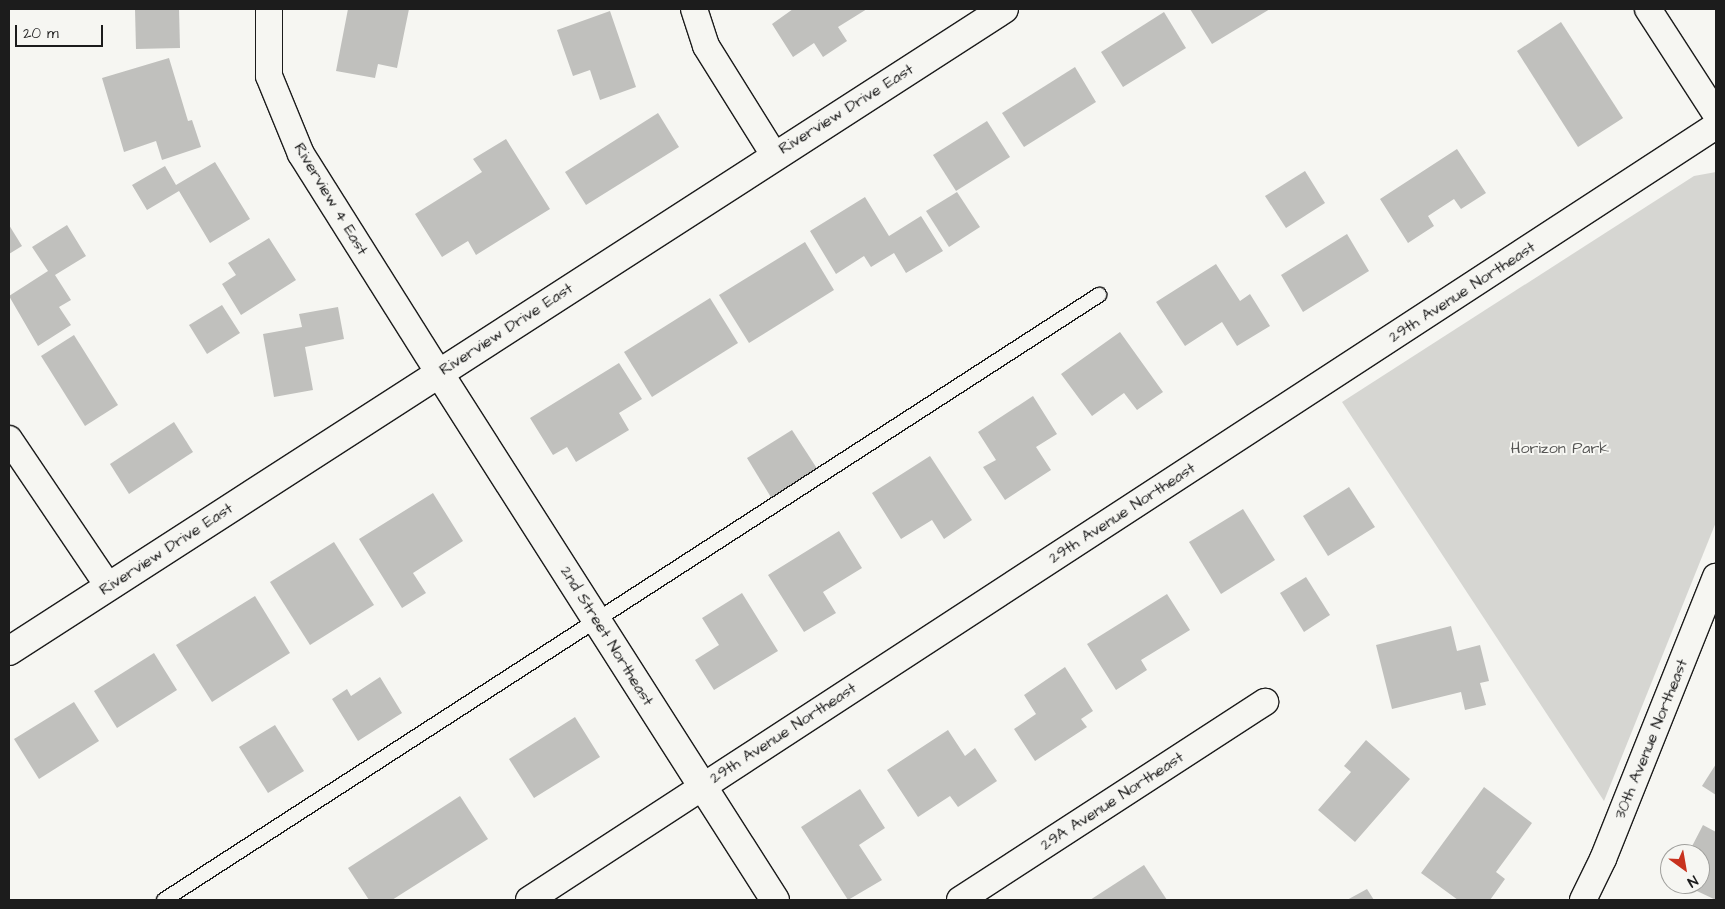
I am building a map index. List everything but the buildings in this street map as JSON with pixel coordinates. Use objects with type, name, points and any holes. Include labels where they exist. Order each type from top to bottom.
[{"type":"street","name":"Riverview 4 East","points":[[269,9],[269,76],[301,154],[439,373]]},
{"type":"street","points":[[694,9],[706,46],[774,155]]},
{"type":"street","name":"Riverview Drive East","points":[[9,651],[774,155],[1004,9]]},
{"type":"street","points":[[1648,9],[1716,114]]},
{"type":"street","name":"29th Avenue Northeast","points":[[529,900],[1716,126]]},
{"type":"street","name":"2nd Street Northeast","points":[[439,373],[774,900]]},
{"type":"street","points":[[9,439],[108,586]]},
{"type":"street","name":"30th Avenue Northeast","points":[[1582,900],[1603,858],[1716,577]]},
{"type":"street","name":"29A Avenue Northeast","points":[[960,900],[1265,702]]},
{"type":"lane","points":[[164,900],[1099,295]]},
{"type":"green space","name":"Horizon Park","points":[[1716,172],[1716,522],[1604,801],[1342,402],[1694,176]]}]
